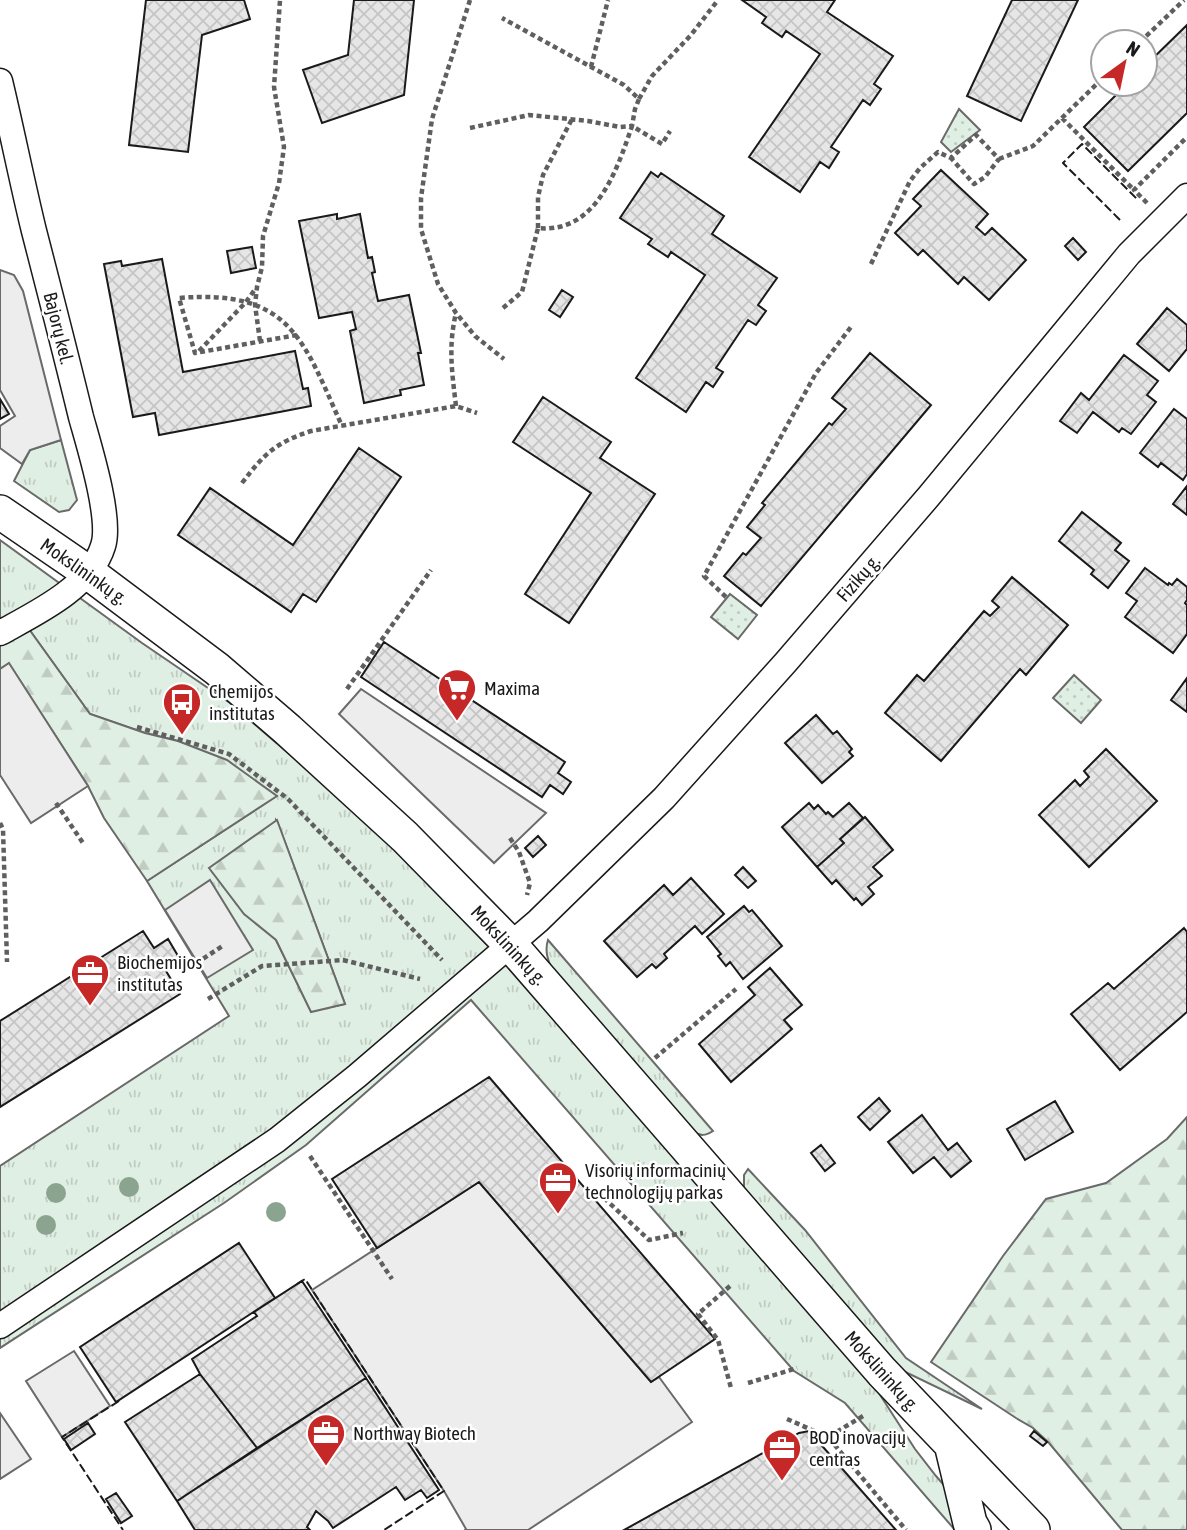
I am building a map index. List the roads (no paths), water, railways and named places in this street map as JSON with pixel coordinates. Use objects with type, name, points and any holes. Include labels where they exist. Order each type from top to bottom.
[{"type":"street","name":"Bajorų kel.","points":[[0,81],[98,484],[106,531],[103,548],[89,573]]},
{"type":"street","name":"Fizikų g.","points":[[0,1326],[277,1140],[357,1076],[538,921],[664,798],[786,662],[929,496],[1129,254],[1187,196]]},
{"type":"street","name":"Mokslininkų g.","points":[[0,512],[89,573],[217,669],[405,837],[510,944],[882,1372],[1033,1530]]},
{"type":"street","points":[[0,633],[70,590],[89,573]]},
{"type":"street","points":[[952,1446],[974,1530]]},
{"type":"place","name":"Maxima","points":[[457,722]]},
{"type":"place","name":"Chemijos institutas","points":[[182,736]]},
{"type":"place","name":"Biochemijos institutas","points":[[90,1007]]},
{"type":"place","name":"Visorių informacinių technologijų parkas","points":[[558,1215]]},
{"type":"place","name":"Northway Biotech","points":[[326,1467]]},
{"type":"place","name":"BOD inovacijų centras","points":[[782,1482]]}]
